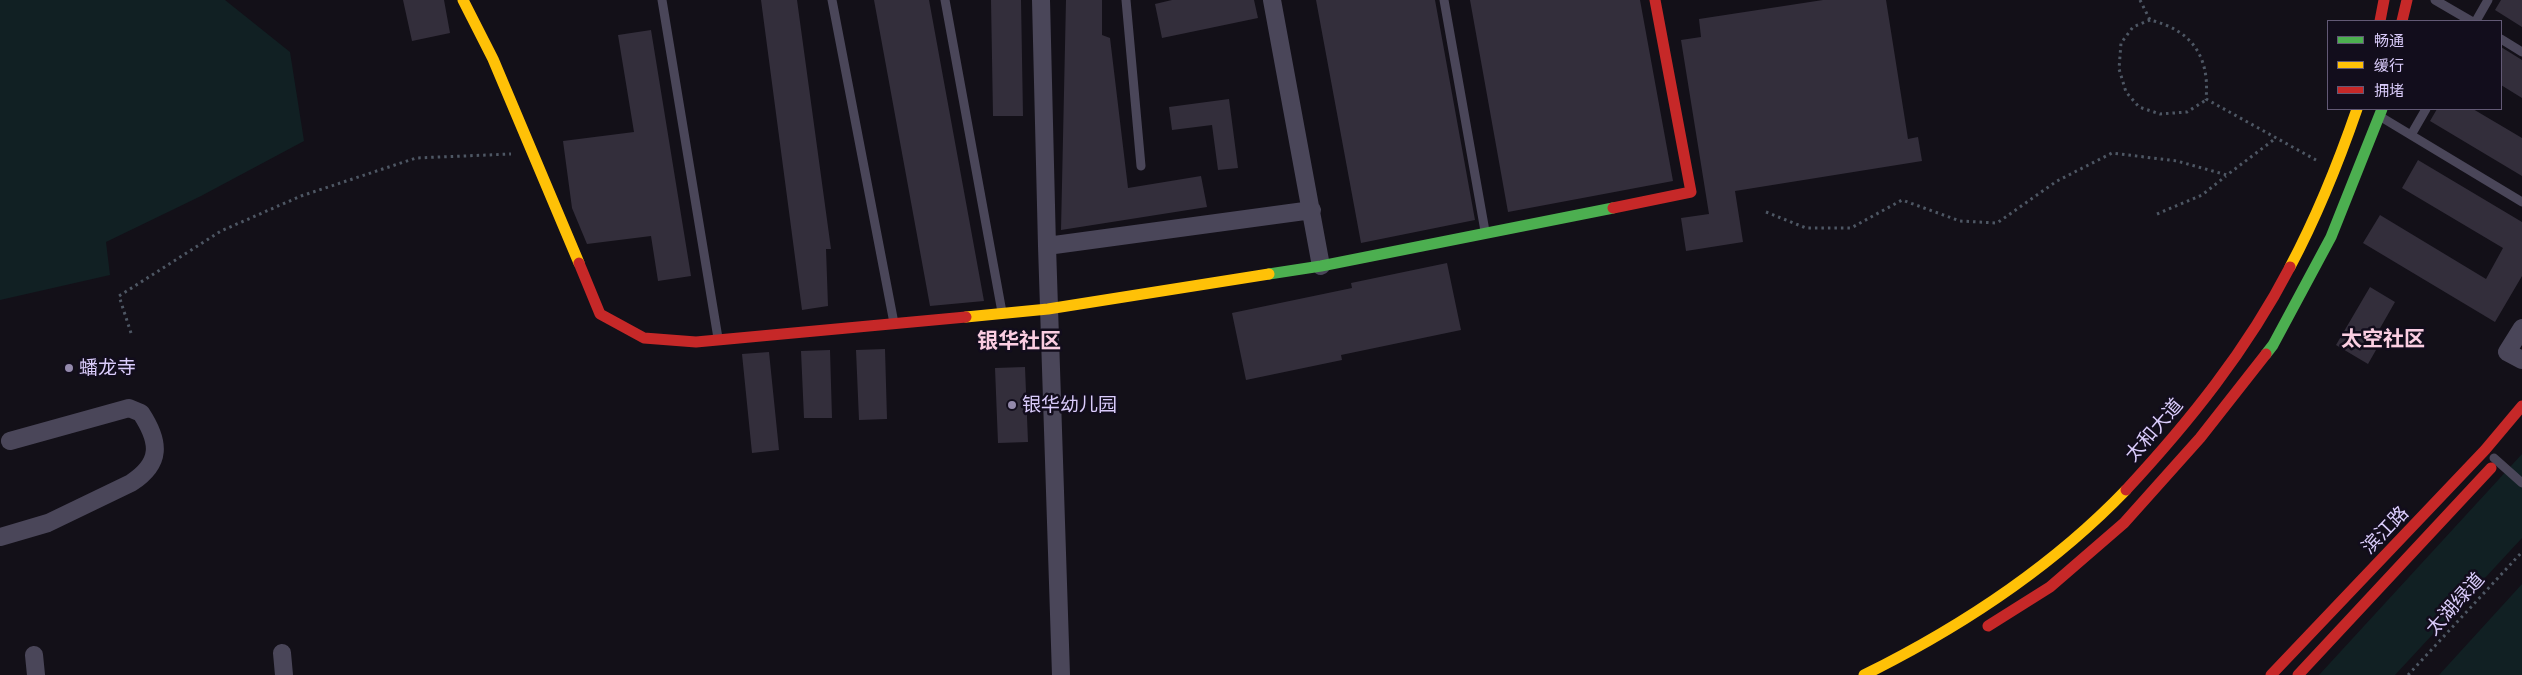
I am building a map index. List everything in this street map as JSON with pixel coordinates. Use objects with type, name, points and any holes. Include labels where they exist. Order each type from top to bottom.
[{"type":"street","points":[[463,0],[493,59],[600,314],[644,338],[696,342],[1048,309],[1321,266],[1691,192],[1655,0]]},
{"type":"street","points":[[1041,0],[1046,246],[1061,675]]},
{"type":"street","points":[[1272,0],[1321,266]]},
{"type":"street","points":[[2380,20],[2384,0]]},
{"type":"street","points":[[2402,20],[2407,0]]},
{"type":"street","name":"太和大道","points":[[1864,675],[1900,658],[1993,602],[2078,536],[2160,453],[2228,368],[2284,281],[2336,171],[2357,110]]},
{"type":"street","name":"太和大道","points":[[1979,632],[2050,587],[2124,523],[2200,438],[2267,352],[2331,237],[2381,112]]},
{"type":"street","points":[[1046,246],[1312,210]]},
{"type":"street","points":[[2522,328],[2507,352],[2522,360]]},
{"type":"street","name":"滨江路","points":[[2270,675],[2485,450],[2522,406]]},
{"type":"street","points":[[0,537],[48,523],[131,483],[143,475],[154,458],[156,439],[141,413],[129,408],[10,442]]},
{"type":"street","points":[[2298,675],[2501,458]]},
{"type":"street","points":[[282,653],[284,675]]},
{"type":"street","points":[[34,655],[36,675]]},
{"type":"lane","points":[[662,0],[719,339]]},
{"type":"lane","points":[[832,0],[894,323]]},
{"type":"lane","points":[[945,0],[1002,313]]},
{"type":"lane","points":[[1126,0],[1141,166]]},
{"type":"lane","points":[[1444,0],[1486,233]]},
{"type":"lane","points":[[2435,0],[2469,20]]},
{"type":"lane","points":[[2477,20],[2488,0]]},
{"type":"lane","points":[[2502,40],[2522,52]]},
{"type":"lane","points":[[2411,135],[2425,110]]},
{"type":"lane","points":[[2381,112],[2411,135],[2522,202]]},
{"type":"lane","points":[[2485,450],[2501,458],[2522,482]]},
{"type":"path","points":[[2140,0],[2150,20]]},
{"type":"path","points":[[2150,20],[2167,24],[2178,30],[2194,45],[2203,62],[2208,79],[2206,99],[2186,112],[2160,114],[2139,107],[2126,92],[2119,69],[2121,43],[2134,27],[2150,20]]},
{"type":"path","points":[[2206,99],[2336,171]]},
{"type":"path","points":[[2157,214],[2202,195],[2276,138]]},
{"type":"path","points":[[130,333],[119,296],[222,231],[300,196],[416,158],[534,153]]},
{"type":"path","points":[[1766,212],[1806,228],[1851,228],[1902,200],[1960,221],[1997,223],[2057,181],[2112,153],[2177,161],[2227,175]]},
{"type":"path","name":"太湖绿道","points":[[2408,675],[2522,552]]},
{"type":"shaded area","points":[[0,0],[225,0],[290,52],[304,141],[201,196],[106,242],[110,275],[0,300]]},
{"type":"shaded area","points":[[2522,454],[2522,538],[2395,675],[2319,675]]},
{"type":"shaded area","points":[[2522,584],[2522,675],[2439,675]]},
{"type":"building","points":[[403,0],[444,0],[450,33],[412,41]]},
{"type":"building","points":[[761,0],[797,0],[831,249],[826,249],[828,306],[802,310]]},
{"type":"building","points":[[874,0],[929,0],[984,301],[930,306]]},
{"type":"building","points":[[991,0],[1021,0],[1023,116],[993,116]]},
{"type":"building","points":[[1066,0],[1102,0],[1102,35],[1110,38],[1128,188],[1201,176],[1207,207],[1061,230]]},
{"type":"building","points":[[1172,0],[1254,0],[1258,18],[1162,38],[1155,4]]},
{"type":"building","points":[[1316,0],[1435,0],[1475,220],[1361,243]]},
{"type":"building","points":[[1470,0],[1640,0],[1673,181],[1508,212]]},
{"type":"building","points":[[1823,0],[1886,0],[1908,139],[1918,137],[1922,161],[1735,191],[1743,242],[1686,251],[1681,218],[1709,214],[1681,40],[1701,37],[1699,19]]},
{"type":"building","points":[[2501,0],[2522,0],[2522,27],[2495,10]]},
{"type":"building","points":[[651,30],[691,276],[658,281],[651,236],[587,244],[572,208],[563,141],[634,132],[618,35]]},
{"type":"building","points":[[2502,48],[2522,60],[2522,98],[2502,86]]},
{"type":"building","points":[[1229,99],[1238,168],[1218,170],[1212,125],[1172,130],[1169,107]]},
{"type":"building","points":[[2436,110],[2475,110],[2522,138],[2522,176],[2430,121]]},
{"type":"building","points":[[2418,160],[2522,222],[2522,276],[2495,322],[2363,243],[2380,215],[2486,279],[2503,248],[2402,188]]},
{"type":"building","points":[[1447,263],[1461,330],[1341,355],[1342,360],[1246,380],[1232,313],[1352,288],[1351,283]]},
{"type":"building","points":[[2370,287],[2395,302],[2371,344],[2376,350],[2368,364],[2336,345]]},
{"type":"building","points":[[885,349],[887,419],[859,420],[856,350]]},
{"type":"building","points":[[830,350],[832,418],[804,418],[801,351]]},
{"type":"building","points":[[769,352],[779,450],[752,453],[742,354]]},
{"type":"building","name":"银华幼儿园","points":[[1025,367],[1028,442],[998,443],[995,368]]},
{"type":"traffic: fast","points":[[2266,354],[2273,345],[2331,237],[2382,110]]},
{"type":"traffic: fast","points":[[1269,274],[1321,266],[1613,208]]},
{"type":"traffic: slow","points":[[463,0],[493,59],[579,263]]},
{"type":"traffic: slow","points":[[2290,267],[2326,190],[2357,110]]},
{"type":"traffic: slow","points":[[966,317],[1048,309],[1269,274]]},
{"type":"traffic: slow","points":[[1864,675],[1935,637],[2003,594],[2067,545],[2126,490]]},
{"type":"traffic: jam","points":[[1613,208],[1691,192],[1655,0]]},
{"type":"traffic: jam","points":[[2380,20],[2384,0]]},
{"type":"traffic: jam","points":[[2402,20],[2407,0]]},
{"type":"traffic: jam","points":[[579,263],[600,314],[644,338],[696,342],[966,317]]},
{"type":"traffic: jam","points":[[2126,490],[2216,384],[2255,327],[2290,267]]},
{"type":"traffic: jam","points":[[1988,626],[2050,587],[2124,523],[2200,438],[2266,354]]},
{"type":"traffic: jam","points":[[2271,675],[2485,450],[2522,406]]},
{"type":"traffic: jam","points":[[2298,675],[2491,468]]},
{"type":"place","name":"蟠龙寺","points":[[69,368]]},
{"type":"place","name":"银华幼儿园","points":[[1012,405]]},
{"type":"district","name":"太空社区","points":[[2383,339]]},
{"type":"district","name":"银华社区","points":[[1019,341]]}]
